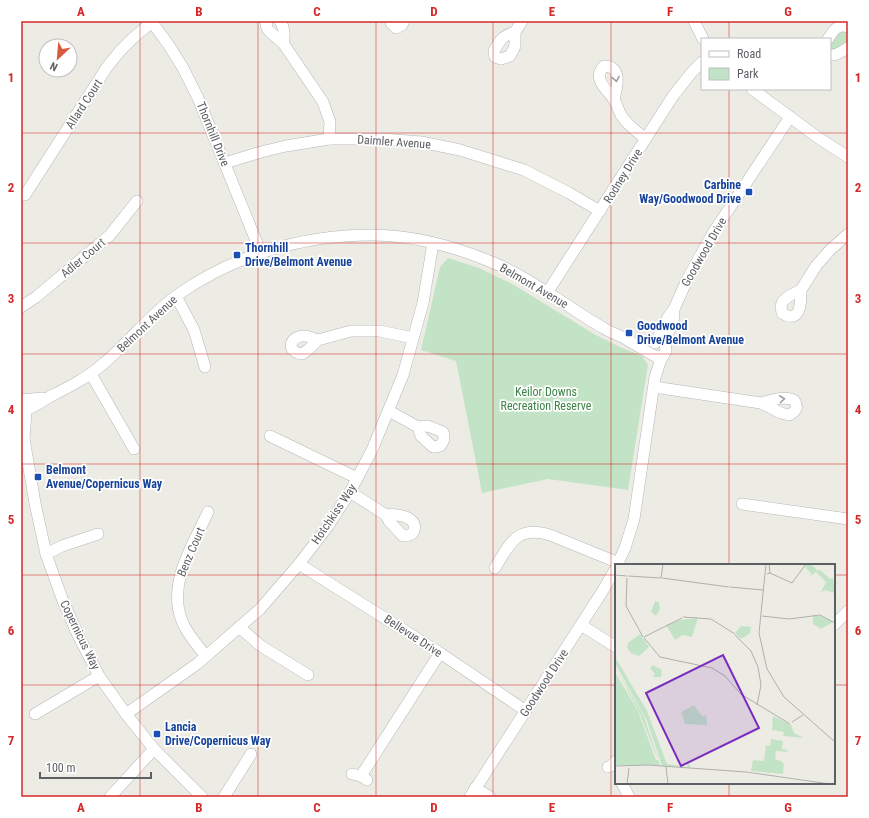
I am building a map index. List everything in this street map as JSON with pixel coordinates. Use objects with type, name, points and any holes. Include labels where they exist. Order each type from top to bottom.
[{"type":"street","points":[[267,21],[266,24],[269,31],[283,43],[322,102],[330,122],[329,139]]},
{"type":"street","points":[[280,21],[284,27],[285,33],[283,43]]},
{"type":"street","points":[[391,21],[396,28],[402,25],[404,21]]},
{"type":"street","points":[[515,32],[522,21]]},
{"type":"street","points":[[694,21],[702,38]]},
{"type":"street","name":"Thornhill Drive","points":[[152,22],[183,68],[198,98],[261,253]]},
{"type":"street","name":"Allard Court","points":[[25,196],[107,68],[120,51],[152,22]]},
{"type":"street","points":[[829,38],[836,28],[841,26],[848,27]]},
{"type":"street","points":[[831,55],[837,54],[848,48]]},
{"type":"street","name":"Rodney Drive","points":[[547,293],[673,96],[701,63]]},
{"type":"street","points":[[753,90],[820,139],[848,157]]},
{"type":"street","points":[[614,99],[621,116],[630,126],[646,138]]},
{"type":"street","name":"Goodwood Drive","points":[[617,564],[631,532],[634,519],[655,382],[658,371],[659,362],[657,350],[665,340],[673,323],[674,309],[687,280],[713,233],[790,117]]},
{"type":"street","name":"Daimler Avenue","points":[[224,163],[286,146],[329,139],[383,139],[421,142],[460,150],[524,170],[600,211]]},
{"type":"street","name":"Adler Court","points":[[21,307],[36,297],[110,234],[137,201]]},
{"type":"street","points":[[801,290],[816,266],[830,250],[848,234]]},
{"type":"street","name":"Belmont Avenue","points":[[23,407],[29,400],[51,397],[91,374],[114,355],[148,319],[176,296],[212,275],[231,265],[270,250],[302,242],[347,236],[389,236],[433,243],[458,250],[493,263],[516,274],[599,325],[629,340],[637,346],[657,350]]},
{"type":"street","name":"Hotchkiss Way","points":[[126,714],[197,664],[260,609],[299,564],[328,526],[350,492],[372,450],[403,375],[423,302],[433,243]]},
{"type":"street","points":[[176,296],[194,330],[205,367]]},
{"type":"street","points":[[318,340],[351,331],[380,331],[413,338]]},
{"type":"street","points":[[91,374],[134,449]]},
{"type":"street","points":[[655,382],[761,403]]},
{"type":"street","name":"Copernicus Way","points":[[23,407],[23,435],[46,554],[70,619],[99,676],[126,714],[154,749],[202,797]]},
{"type":"street","points":[[389,411],[418,427]]},
{"type":"street","points":[[270,436],[358,478]]},
{"type":"street","points":[[350,492],[386,515]]},
{"type":"street","points":[[741,504],[848,519]]},
{"type":"street","name":"Benz Court","points":[[206,656],[190,636],[182,620],[177,596],[178,584],[184,563],[208,512]]},
{"type":"street","points":[[495,568],[510,544],[521,535],[531,532],[540,532],[550,535],[615,564]]},
{"type":"street","points":[[46,554],[62,546],[98,534]]},
{"type":"street","name":"Bellevue Drive","points":[[299,564],[440,653],[526,711]]},
{"type":"street","name":"Goodwood Drive","points":[[473,792],[602,592],[615,569]]},
{"type":"street","points":[[835,623],[848,611]]},
{"type":"street","points":[[581,625],[615,646]]},
{"type":"street","points":[[239,627],[261,646],[308,676]]},
{"type":"street","points":[[360,777],[440,653]]},
{"type":"street","points":[[35,714],[99,676]]},
{"type":"street","points":[[110,797],[154,749]]},
{"type":"street","points":[[224,797],[251,754]]},
{"type":"street","points":[[622,784],[629,797]]},
{"type":"street","points":[[473,792],[490,797]]},
{"type":"green space","points":[[839,31],[848,31],[848,43],[833,51],[831,50],[831,42]]},
{"type":"green space","name":"Keilor Downs Recreation Reserve","points":[[448,258],[479,268],[514,285],[594,334],[642,356],[648,365],[628,490],[548,479],[482,493],[456,361],[421,350],[440,267]]},
{"type":"place","name":"Carbine Way/Goodwood Drive","points":[[749,192]]},
{"type":"place","name":"Thornhill Drive/Belmont Avenue","points":[[237,255]]},
{"type":"place","name":"Goodwood Drive/Belmont Avenue","points":[[629,333]]},
{"type":"place","name":"Belmont Avenue/Copernicus Way","points":[[38,477]]},
{"type":"place","name":"Lancia Drive/Copernicus Way","points":[[157,734]]}]
